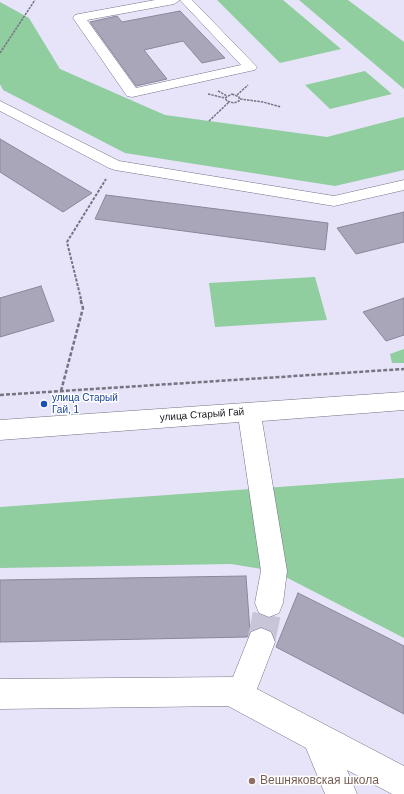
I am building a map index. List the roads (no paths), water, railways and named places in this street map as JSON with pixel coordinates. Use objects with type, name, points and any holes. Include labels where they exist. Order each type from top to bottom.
[{"type":"street","points":[[174,0],[79,18],[132,93],[250,67],[185,0]]},
{"type":"street","points":[[0,105],[115,165],[334,201],[404,185]]},
{"type":"street","name":"улица Старый Гай","points":[[0,430],[404,401]]},
{"type":"street","points":[[250,412],[274,571],[269,603]]},
{"type":"street","points":[[240,696],[261,642]]},
{"type":"street","points":[[0,694],[230,691],[318,736],[404,783]]},
{"type":"street","points":[[318,736],[341,794]]},
{"type":"tunnel","points":[[261,642],[269,603]]},
{"type":"place","name":"улица Старый Гай, 1","points":[[44,404]]},
{"type":"place","name":"Вешняковская школа","points":[[252,781]]}]
